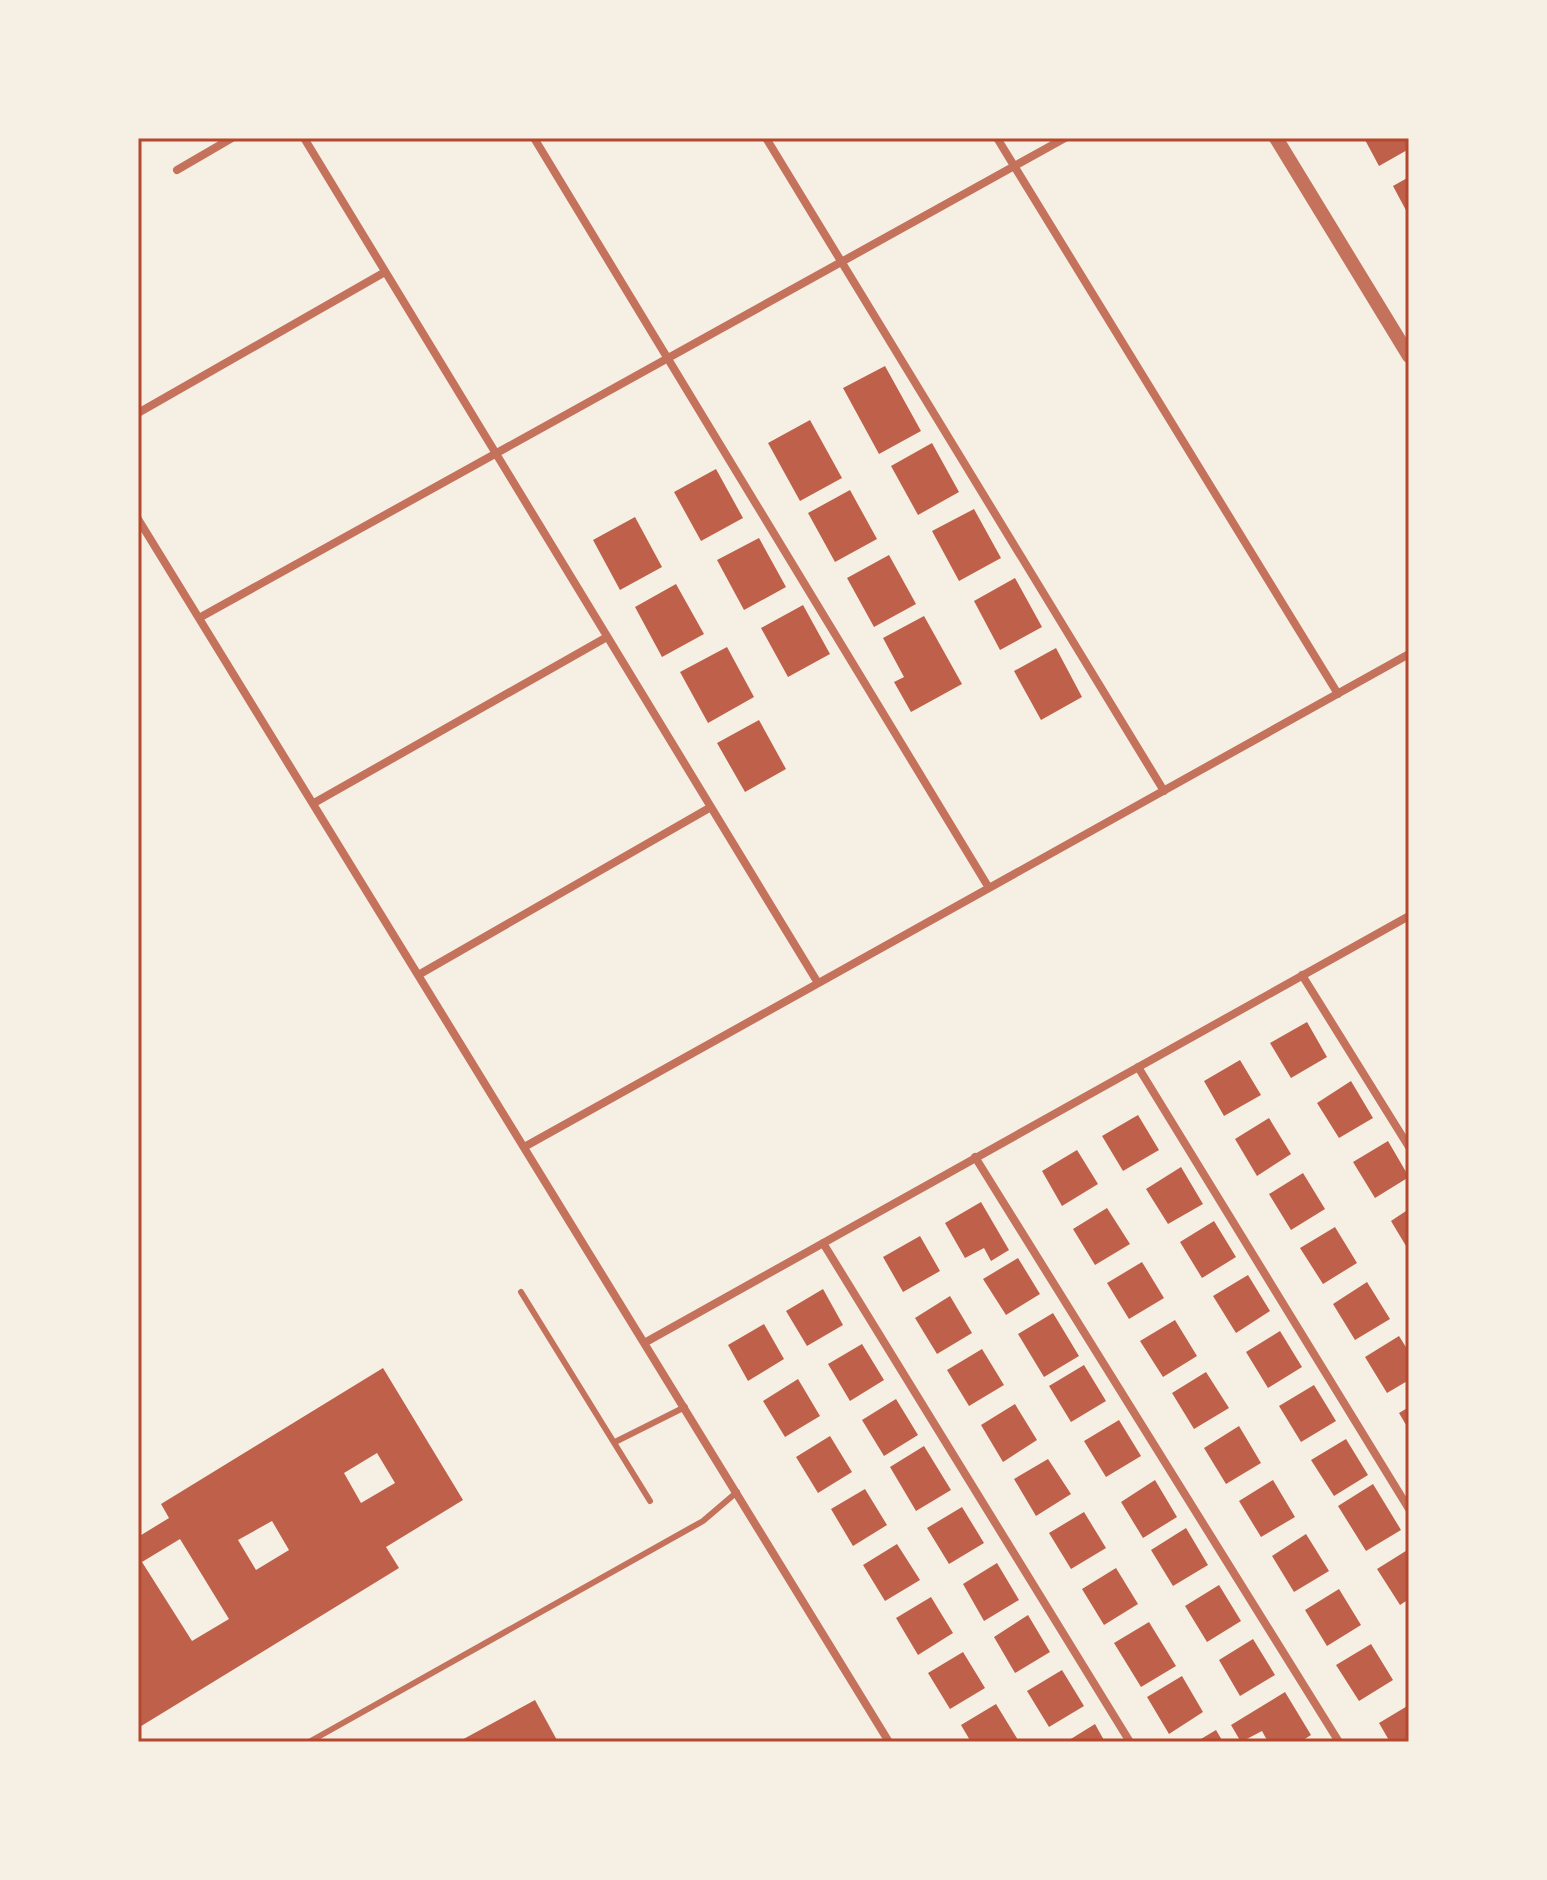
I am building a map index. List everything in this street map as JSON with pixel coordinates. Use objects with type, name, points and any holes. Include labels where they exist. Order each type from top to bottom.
[{"type":"street","points":[[177,170],[232,138]]},
{"type":"street","points":[[304,138],[818,983]]},
{"type":"street","points":[[534,138],[989,888]]},
{"type":"street","points":[[766,138],[1164,791]]},
{"type":"street","points":[[997,138],[1338,694]]},
{"type":"street","points":[[199,618],[1065,138]]},
{"type":"street","points":[[1276,138],[1409,356]]},
{"type":"street","points":[[138,413],[385,272]]},
{"type":"street","points":[[138,519],[526,1146],[889,1742]]},
{"type":"street","points":[[314,803],[607,637]]},
{"type":"street","points":[[526,1146],[1409,654]]},
{"type":"street","points":[[420,974],[711,807]]},
{"type":"street","points":[[646,1342],[1409,916]]},
{"type":"street","points":[[1302,975],[1409,1147]]},
{"type":"street","points":[[1138,1067],[1409,1509]]},
{"type":"street","points":[[975,1157],[1339,1742]]},
{"type":"street","points":[[823,1243],[1130,1742]]},
{"type":"lane","points":[[521,1292],[650,1501]]},
{"type":"lane","points":[[615,1442],[685,1407]]},
{"type":"lane","points":[[309,1742],[703,1521],[737,1492]]},
{"type":"building","points":[[1364,138],[1409,138],[1409,149],[1379,166]]},
{"type":"building","points":[[1409,177],[1409,216],[1393,186]]},
{"type":"building","points":[[885,366],[921,431],[879,454],[843,388]]},
{"type":"building","points":[[810,420],[842,478],[800,501],[768,443]]},
{"type":"building","points":[[932,443],[959,492],[918,515],[891,466]]},
{"type":"building","points":[[716,469],[743,518],[701,541],[674,492]]},
{"type":"building","points":[[850,490],[877,539],[835,562],[808,513]]},
{"type":"building","points":[[974,509],[1001,558],[959,581],[932,531]]},
{"type":"building","points":[[635,517],[662,567],[620,590],[593,540]]},
{"type":"building","points":[[759,538],[786,587],[744,610],[717,560]]},
{"type":"building","points":[[889,555],[916,604],[874,627],[847,578]]},
{"type":"building","points":[[1015,578],[1042,627],[1000,650],[974,601]]},
{"type":"building","points":[[676,584],[704,634],[662,657],[635,607]]},
{"type":"building","points":[[803,605],[830,654],[788,677],[761,628]]},
{"type":"building","points":[[924,616],[962,684],[911,712],[894,682],[904,677],[883,638]]},
{"type":"building","points":[[727,647],[754,697],[708,723],[680,672]]},
{"type":"building","points":[[1056,648],[1082,697],[1041,720],[1014,671]]},
{"type":"building","points":[[759,720],[786,769],[745,792],[717,743]]},
{"type":"building","points":[[1307,1022],[1327,1057],[1291,1078],[1270,1043]]},
{"type":"building","points":[[1240,1060],[1261,1095],[1224,1116],[1204,1081]]},
{"type":"building","points":[[1351,1081],[1373,1118],[1339,1138],[1317,1103]]},
{"type":"building","points":[[1138,1115],[1159,1150],[1123,1171],[1102,1136]]},
{"type":"building","points":[[1269,1118],[1291,1154],[1257,1176],[1235,1139]]},
{"type":"building","points":[[1388,1141],[1409,1177],[1375,1198],[1353,1162]]},
{"type":"building","points":[[1077,1150],[1098,1184],[1062,1206],[1042,1171]]},
{"type":"building","points":[[1181,1167],[1203,1204],[1168,1224],[1146,1189]]},
{"type":"building","points":[[1303,1173],[1325,1209],[1291,1230],[1269,1194]]},
{"type":"building","points":[[981,1202],[1009,1250],[991,1261],[984,1248],[965,1258],[945,1223]]},
{"type":"building","points":[[1107,1208],[1130,1244],[1095,1265],[1073,1229]]},
{"type":"building","points":[[1409,1209],[1409,1251],[1391,1221]]},
{"type":"building","points":[[1214,1221],[1236,1257],[1202,1278],[1180,1242]]},
{"type":"building","points":[[1335,1227],[1357,1263],[1323,1284],[1300,1248]]},
{"type":"building","points":[[920,1236],[940,1271],[903,1292],[883,1257]]},
{"type":"building","points":[[1018,1258],[1040,1294],[1006,1315],[983,1279]]},
{"type":"building","points":[[1142,1262],[1164,1298],[1129,1319],[1107,1283]]},
{"type":"building","points":[[1248,1275],[1270,1311],[1236,1333],[1213,1296]]},
{"type":"building","points":[[1367,1282],[1390,1319],[1355,1340],[1333,1304]]},
{"type":"building","points":[[823,1289],[843,1325],[807,1346],[786,1311]]},
{"type":"building","points":[[950,1296],[972,1333],[937,1354],[915,1318]]},
{"type":"building","points":[[1053,1313],[1079,1356],[1044,1377],[1018,1334]]},
{"type":"building","points":[[1175,1320],[1197,1356],[1163,1377],[1140,1341]]},
{"type":"building","points":[[764,1324],[784,1359],[748,1381],[728,1345]]},
{"type":"building","points":[[1280,1331],[1302,1367],[1268,1388],[1246,1352]]},
{"type":"building","points":[[1399,1336],[1409,1352],[1409,1380],[1387,1393],[1365,1357]]},
{"type":"building","points":[[862,1344],[884,1380],[850,1401],[828,1364]]},
{"type":"building","points":[[982,1349],[1004,1385],[969,1406],[947,1370]]},
{"type":"building","points":[[1084,1365],[1106,1401],[1071,1422],[1049,1386]]},
{"type":"building","points":[[383,1368],[463,1500],[386,1547],[399,1568],[138,1728],[138,1537],[169,1518],[161,1504]],"holes":[[[377,1453],[395,1483],[361,1503],[344,1473]],[[272,1521],[289,1550],[256,1570],[238,1540]],[[180,1539],[229,1619],[192,1641],[142,1562]]]},
{"type":"building","points":[[1206,1372],[1229,1408],[1194,1429],[1172,1393]]},
{"type":"building","points":[[798,1379],[820,1416],[785,1437],[763,1401]]},
{"type":"building","points":[[1314,1385],[1336,1421],[1301,1442],[1279,1406]]},
{"type":"building","points":[[896,1399],[918,1435],[884,1456],[862,1420]]},
{"type":"building","points":[[1015,1404],[1037,1440],[1003,1462],[981,1425]]},
{"type":"building","points":[[1409,1407],[1409,1430],[1399,1413]]},
{"type":"building","points":[[1119,1420],[1141,1456],[1106,1477],[1084,1441]]},
{"type":"building","points":[[1239,1426],[1261,1463],[1226,1484],[1204,1448]]},
{"type":"building","points":[[830,1436],[852,1472],[818,1493],[796,1457]]},
{"type":"building","points":[[1346,1439],[1368,1475],[1334,1496],[1311,1460]]},
{"type":"building","points":[[924,1446],[951,1490],[916,1511],[890,1467]]},
{"type":"building","points":[[1048,1459],[1071,1494],[1036,1516],[1014,1479]]},
{"type":"building","points":[[1155,1480],[1177,1517],[1143,1538],[1121,1502]]},
{"type":"building","points":[[1273,1480],[1295,1517],[1261,1537],[1239,1501]]},
{"type":"building","points":[[1373,1484],[1401,1530],[1366,1551],[1338,1506]]},
{"type":"building","points":[[865,1489],[887,1525],[853,1546],[831,1509]]},
{"type":"building","points":[[962,1507],[984,1543],[949,1564],[927,1528]]},
{"type":"building","points":[[1084,1512],[1106,1548],[1071,1569],[1049,1533]]},
{"type":"building","points":[[1186,1528],[1208,1565],[1173,1586],[1151,1550]]},
{"type":"building","points":[[1306,1534],[1329,1571],[1294,1592],[1272,1556]]},
{"type":"building","points":[[897,1544],[920,1580],[885,1601],[863,1565]]},
{"type":"building","points":[[1409,1549],[1409,1599],[1400,1605],[1377,1569]]},
{"type":"building","points":[[997,1563],[1019,1600],[984,1621],[963,1584]]},
{"type":"building","points":[[1116,1568],[1138,1604],[1104,1625],[1082,1589]]},
{"type":"building","points":[[1219,1585],[1241,1621],[1207,1642],[1185,1606]]},
{"type":"building","points":[[1339,1589],[1361,1625],[1327,1646],[1305,1610]]},
{"type":"building","points":[[931,1597],[953,1633],[918,1655],[896,1618]]},
{"type":"building","points":[[1028,1615],[1050,1652],[1015,1673],[994,1637]]},
{"type":"building","points":[[1149,1622],[1176,1666],[1141,1687],[1114,1643]]},
{"type":"building","points":[[1253,1639],[1275,1675],[1240,1696],[1219,1660]]},
{"type":"building","points":[[1371,1644],[1393,1680],[1359,1701],[1336,1665]]},
{"type":"building","points":[[963,1652],[985,1688],[950,1709],[928,1673]]},
{"type":"building","points":[[1062,1670],[1084,1706],[1049,1727],[1027,1691]]},
{"type":"building","points":[[1182,1676],[1203,1712],[1169,1734],[1147,1697]]},
{"type":"building","points":[[1285,1692],[1311,1735],[1300,1742],[1268,1742],[1262,1731],[1241,1742],[1231,1725]]},
{"type":"building","points":[[535,1700],[558,1742],[458,1742]]},
{"type":"building","points":[[996,1704],[1018,1740],[971,1742],[961,1725]]},
{"type":"building","points":[[1409,1705],[1409,1742],[1390,1742],[1379,1723]]},
{"type":"building","points":[[1095,1724],[1105,1742],[1066,1742]]},
{"type":"building","points":[[1216,1730],[1223,1742],[1196,1742]]}]
